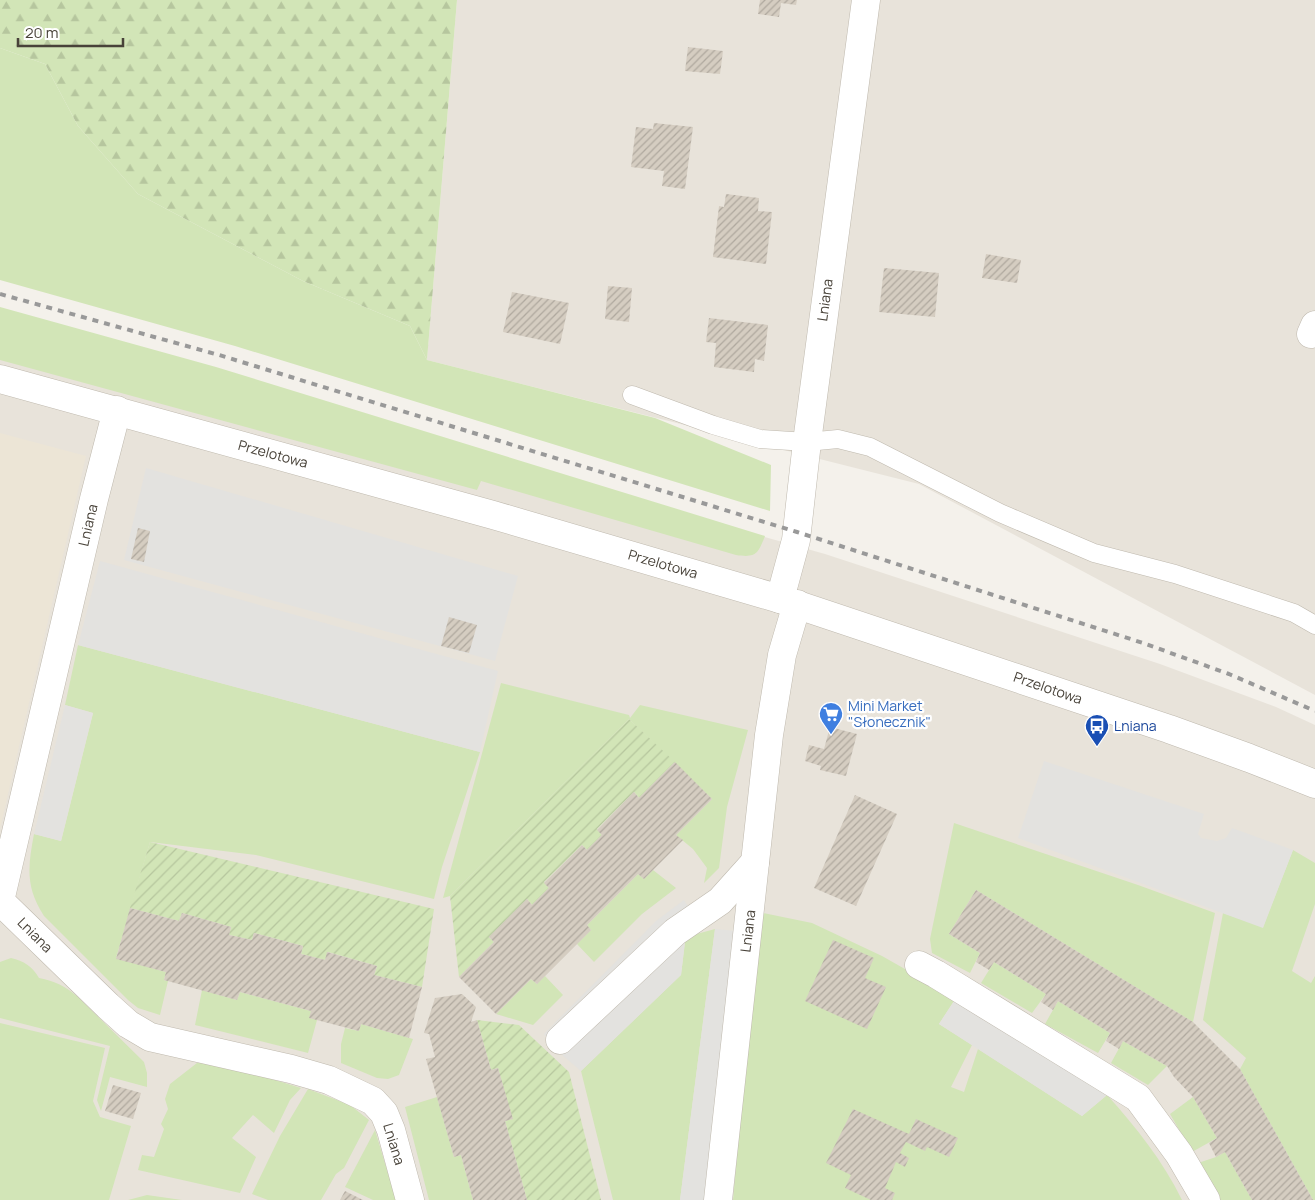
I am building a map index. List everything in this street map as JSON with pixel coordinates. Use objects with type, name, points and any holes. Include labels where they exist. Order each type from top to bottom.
[{"type":"street","name":"Lniana","points":[[718,1200],[769,735],[782,655],[807,442],[866,0]]},
{"type":"street","name":"Przelotowa","points":[[0,379],[493,515],[788,602],[1169,729],[1315,784]]},
{"type":"street","name":"Lniana","points":[[116,410],[0,901],[108,1006],[128,1024],[150,1037],[291,1069],[329,1080],[373,1101],[384,1113],[391,1130],[410,1200]]},
{"type":"street","points":[[560,1040],[675,932],[720,901],[755,862]]},
{"type":"street","points":[[919,966],[936,974],[1138,1098],[1180,1154],[1206,1200]]},
{"type":"lane","points":[[632,395],[713,425],[760,439],[807,442],[838,439],[870,447],[1000,513],[1094,553],[1193,580],[1294,613],[1315,624]]},
{"type":"shaded area","points":[[457,0],[1315,0],[1315,695],[919,484],[427,360]]},
{"type":"shaded area","points":[[0,321],[825,554],[1160,664],[1276,707],[1315,725],[1315,1200],[0,1200]]},
{"type":"shaded area","points":[[0,433],[86,456],[0,829]]},
{"type":"shaded area","points":[[146,468],[518,576],[495,661],[124,560]]},
{"type":"shaded area","points":[[100,561],[498,671],[480,752],[78,645]]},
{"type":"shaded area","points":[[65,705],[93,713],[61,841],[34,834]]},
{"type":"shaded area","points":[[1044,761],[1204,814],[1198,834],[1201,838],[1217,841],[1226,838],[1232,828],[1293,850],[1263,928],[1018,838]]},
{"type":"shaded area","points":[[684,900],[689,908],[681,975],[581,1071],[560,1053],[544,1034],[656,921]]},
{"type":"shaded area","points":[[715,929],[747,932],[718,1200],[680,1200]]},
{"type":"shaded area","points":[[956,998],[1107,1095],[1082,1116],[939,1024]]},
{"type":"green space","points":[[0,0],[457,0],[427,360],[410,326],[303,281],[138,194],[78,126],[45,64],[0,48]]},
{"type":"green space","points":[[0,48],[45,64],[78,126],[138,194],[303,281],[410,326],[427,360],[655,418],[771,465],[770,511],[235,346],[0,280]]},
{"type":"green space","points":[[0,307],[216,367],[765,536],[758,551],[752,555],[736,555],[481,481],[477,490],[0,360]]},
{"type":"green space","points":[[78,645],[480,752],[442,867],[434,899],[256,855],[150,842],[116,958],[166,972],[164,980],[168,981],[160,1015],[138,1008],[44,916],[31,886],[30,856],[34,834],[61,841],[93,713],[65,705]]},
{"type":"green space","points":[[501,683],[629,715],[630,718],[640,705],[748,730],[727,807],[719,868],[704,883],[707,868],[693,849],[676,835],[712,799],[629,719],[450,896],[443,898]]},
{"type":"green space","points":[[629,719],[675,762],[639,798],[634,792],[597,829],[602,835],[587,850],[582,845],[544,882],[549,888],[532,905],[527,899],[489,937],[494,942],[459,977],[450,896]]},
{"type":"green space","points":[[954,823],[1215,913],[1193,1022],[976,890],[949,934],[980,953],[970,973],[932,953],[930,939]]},
{"type":"green space","points":[[150,842],[434,909],[422,987],[374,975],[377,966],[328,952],[325,960],[301,954],[303,946],[254,933],[252,940],[229,935],[231,927],[182,913],[179,921],[130,908]]},
{"type":"green space","points":[[1293,850],[1315,863],[1315,904],[1292,971],[1311,983],[1315,976],[1315,1200],[1313,1200],[1240,1069],[1246,1058],[1203,1020],[1223,913],[1263,927]]},
{"type":"green space","points":[[653,870],[676,888],[642,914],[594,962],[577,944],[591,930],[587,925],[638,874],[644,879]]},
{"type":"green space","points":[[758,912],[812,923],[882,956],[956,998],[939,1024],[972,1045],[951,1087],[964,1092],[978,1049],[1082,1116],[1107,1095],[1148,1145],[1182,1200],[733,1200]]},
{"type":"green space","points":[[715,929],[680,1200],[613,1200],[581,1071],[681,975],[685,942],[693,935]]},
{"type":"green space","points":[[11,958],[20,961],[34,970],[39,978],[60,984],[78,997],[144,1062],[147,1073],[147,1087],[110,1077],[101,1111],[97,1100],[110,1046],[0,1018],[0,962]]},
{"type":"green space","points":[[994,962],[1046,994],[1032,1013],[981,983]]},
{"type":"green space","points":[[545,976],[563,995],[533,1025],[496,1014],[531,979],[537,984]]},
{"type":"green space","points":[[202,990],[237,1000],[240,992],[311,1011],[310,1018],[317,1020],[308,1053],[195,1025]]},
{"type":"green space","points":[[1058,1001],[1110,1033],[1098,1053],[1045,1024]]},
{"type":"green space","points":[[477,1020],[519,1025],[569,1072],[601,1200],[527,1200],[505,1121],[512,1119],[498,1068],[491,1070]]},
{"type":"green space","points":[[0,1023],[105,1048],[93,1101],[100,1117],[131,1126],[109,1200],[0,1200]]},
{"type":"green space","points":[[361,1024],[413,1039],[399,1075],[388,1079],[377,1078],[341,1063],[341,1044],[345,1028],[359,1031]]},
{"type":"green space","points":[[1123,1041],[1167,1066],[1148,1085],[1111,1063]]},
{"type":"green space","points":[[213,1061],[301,1088],[290,1100],[274,1133],[253,1115],[232,1138],[256,1157],[240,1193],[138,1170],[142,1155],[154,1157],[164,1129],[161,1124],[168,1109],[165,1099],[170,1084],[197,1063]]},
{"type":"green space","points":[[308,1089],[350,1105],[369,1120],[344,1168],[336,1174],[321,1200],[268,1200],[252,1194],[280,1136]]},
{"type":"green space","points":[[437,1097],[454,1157],[461,1155],[473,1200],[429,1200],[405,1107]]},
{"type":"green space","points":[[1193,1097],[1217,1138],[1192,1152],[1170,1114]]},
{"type":"green space","points":[[375,1130],[396,1200],[373,1200],[345,1187]]},
{"type":"green space","points":[[1225,1152],[1252,1200],[1211,1200],[1195,1164]]},
{"type":"green space","points":[[147,1195],[182,1200],[128,1200]]},
{"type":"building","points":[[760,0],[797,0],[796,5],[781,3],[779,17],[758,14]]},
{"type":"building","points":[[688,47],[723,51],[720,74],[685,71]]},
{"type":"building","points":[[654,123],[693,127],[685,189],[662,186],[664,171],[631,167],[636,127],[653,129]]},
{"type":"building","points":[[726,194],[759,198],[758,211],[772,212],[766,264],[713,257],[719,206],[724,207]]},
{"type":"building","points":[[986,254],[1021,260],[1017,283],[982,278]]},
{"type":"building","points":[[884,268],[939,273],[935,317],[879,312]]},
{"type":"building","points":[[608,286],[632,288],[629,322],[605,319]]},
{"type":"building","points":[[512,292],[569,303],[560,344],[503,332]]},
{"type":"building","points":[[709,318],[768,325],[764,361],[755,359],[754,372],[714,367],[716,343],[706,342]]},
{"type":"building","points":[[138,528],[150,531],[144,562],[131,559]]},
{"type":"building","points":[[449,617],[477,625],[469,653],[441,646]]},
{"type":"building","points":[[830,727],[857,734],[846,776],[820,770],[821,766],[805,761],[809,745],[824,749]]},
{"type":"building","points":[[675,762],[712,799],[676,835],[683,840],[644,879],[638,874],[587,925],[591,930],[537,984],[531,979],[496,1014],[459,977],[494,942],[489,937],[527,899],[532,905],[549,888],[544,883],[582,845],[587,850],[602,835],[597,830],[634,792],[639,798]]},
{"type":"building","points":[[855,795],[897,814],[856,906],[814,888]]},
{"type":"building","points":[[976,890],[1193,1022],[1240,1069],[1313,1200],[1252,1200],[1225,1152],[1216,1157],[1209,1143],[1217,1138],[1193,1097],[1174,1077],[1167,1066],[1123,1041],[1119,1049],[1106,1041],[1110,1033],[1058,1001],[1053,1010],[1041,1002],[1046,994],[994,962],[989,970],[976,962],[980,953],[949,934]]},
{"type":"building","points":[[130,908],[179,921],[182,913],[231,927],[229,935],[252,940],[254,933],[303,946],[301,954],[325,960],[327,952],[377,966],[374,975],[422,987],[409,1038],[361,1024],[359,1031],[309,1018],[311,1011],[240,992],[237,1000],[164,980],[166,972],[116,959]]},
{"type":"building","points":[[833,940],[874,958],[865,978],[886,987],[867,1029],[805,1001]]},
{"type":"building","points":[[462,994],[476,1007],[471,1022],[477,1020],[491,1070],[498,1068],[513,1119],[505,1121],[527,1200],[473,1200],[461,1155],[454,1157],[426,1059],[435,1057],[429,1034],[424,1033],[435,998]]},
{"type":"building","points":[[113,1085],[141,1093],[133,1119],[105,1111]]},
{"type":"building","points":[[853,1109],[909,1134],[916,1119],[958,1138],[949,1157],[927,1147],[925,1151],[906,1142],[900,1153],[909,1158],[905,1167],[896,1162],[885,1188],[895,1193],[892,1200],[871,1200],[845,1188],[851,1175],[826,1163]]},
{"type":"building","points":[[345,1191],[363,1200],[340,1200]]},
{"type":"railway","points":[[0,294],[219,355],[797,532],[1143,643],[1229,674],[1315,711]]},
{"type":"place","name":"Mini Market \"Słonecznik\"","points":[[831,735]]},
{"type":"place","name":"Lniana","points":[[1097,747]]}]
